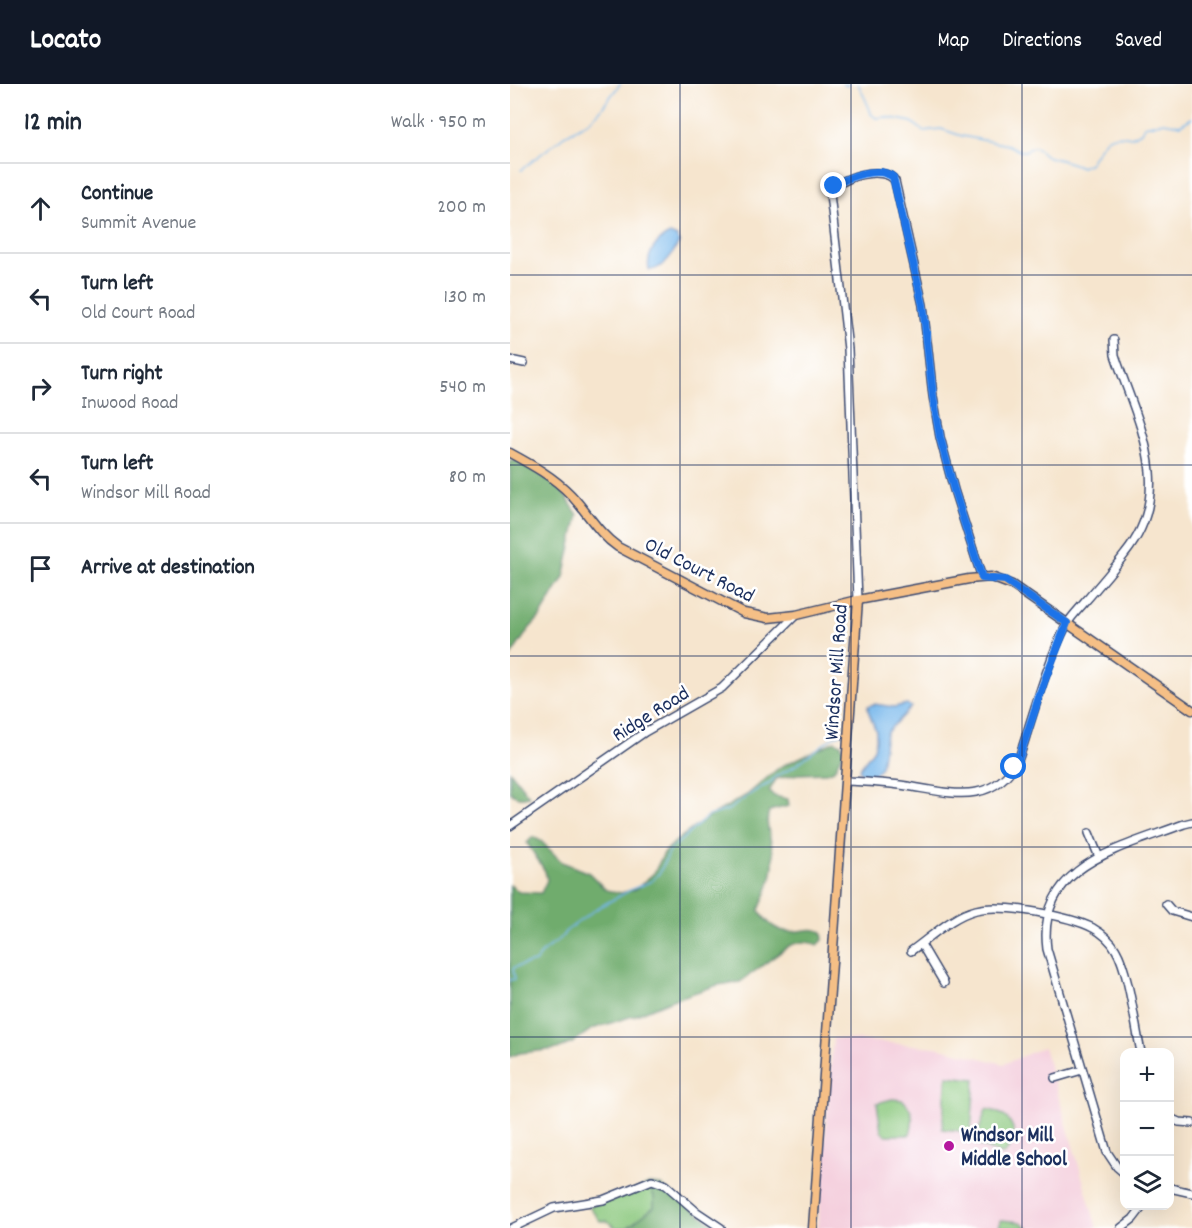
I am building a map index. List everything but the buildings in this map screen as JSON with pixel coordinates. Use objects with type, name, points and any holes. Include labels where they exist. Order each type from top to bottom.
[{"type":"main road","name":"Old Court Road","points":[[510,453],[538,468],[563,487],[600,533],[630,554],[744,613],[768,618],[796,615],[858,600],[982,578],[1005,580],[1192,710]]},
{"type":"main road","name":"Windsor Mill Road","points":[[813,1228],[858,600]]},
{"type":"street","name":"Windsor Mill Road","points":[[858,600],[848,349],[830,194],[834,186],[840,182],[870,173],[884,172],[893,177],[895,181],[923,305],[940,437],[982,578]]},
{"type":"street","points":[[846,782],[895,784],[964,794],[983,791],[1000,782],[1014,767],[1067,623],[1127,552],[1140,530],[1149,506],[1150,461],[1115,355],[1114,340]]},
{"type":"street","points":[[510,360],[524,363]]},
{"type":"street","name":"Ridge Road","points":[[510,826],[645,732],[716,692],[796,615]]},
{"type":"street","points":[[1120,1169],[1107,1152],[1047,950],[1048,916],[1057,895],[1069,878],[1086,863],[1192,822]]},
{"type":"street","points":[[1089,833],[1099,857]]},
{"type":"street","points":[[1166,904],[1177,913],[1192,917]]},
{"type":"street","points":[[911,951],[954,920],[975,910],[1001,906],[1091,927],[1101,932],[1115,948],[1123,965],[1140,1048]]},
{"type":"street","points":[[921,944],[944,983]]},
{"type":"street","points":[[1055,1078],[1082,1070]]},
{"type":"street","points":[[1174,1120],[1192,1123]]},
{"type":"street","points":[[512,1228],[554,1208],[603,1200],[652,1180],[666,1185],[697,1212],[721,1228]]},
{"type":"street","points":[[1174,1189],[1192,1193]]},
{"type":"street","points":[[1121,1228],[1140,1210]]},
{"type":"shaded area","name":"Windsor Mill Middle School","points":[[833,1038],[936,1047],[1004,1064],[1044,1047],[1097,1228],[818,1228]]},
{"type":"green space","points":[[510,460],[523,462],[561,489],[578,515],[564,577],[540,617],[510,657]]},
{"type":"green space","points":[[835,741],[841,744],[844,751],[834,770],[827,773],[798,774],[776,779],[769,791],[774,796],[788,799],[789,806],[769,811],[767,822],[773,854],[773,868],[759,910],[770,924],[780,930],[822,932],[823,940],[818,945],[804,942],[793,944],[740,982],[718,985],[592,1029],[572,1043],[557,1049],[520,1053],[510,1057],[510,885],[519,892],[541,893],[547,880],[545,871],[527,843],[533,837],[541,841],[562,862],[589,873],[606,890],[621,893],[636,889],[654,873],[664,853],[676,841],[707,818],[747,795],[780,767]]},
{"type":"green space","points":[[510,771],[529,796],[519,797],[510,792]]},
{"type":"green space","points":[[947,1076],[975,1079],[971,1132],[942,1129]]},
{"type":"green space","points":[[892,1099],[903,1100],[911,1112],[910,1135],[885,1135],[881,1131],[877,1103]]},
{"type":"green space","points":[[986,1109],[1003,1115],[1012,1126],[1013,1140],[1003,1155],[978,1145],[976,1139]]},
{"type":"green space","points":[[649,1184],[654,1197],[654,1207],[627,1228],[616,1228],[607,1221],[600,1221],[589,1206],[611,1200]]},
{"type":"green space","points":[[649,1184],[661,1185],[718,1228],[627,1228],[654,1207],[654,1197]]},
{"type":"green space","points":[[1001,1220],[1021,1222],[1028,1228],[999,1228]]},
{"type":"water","points":[[670,234],[677,237],[679,242],[677,247],[663,264],[649,270],[648,264],[653,249],[660,240]]},
{"type":"water","points":[[874,704],[894,707],[907,704],[911,707],[886,733],[881,767],[873,775],[862,774],[859,769],[874,749],[876,740],[876,731],[868,710],[868,706]]},
{"type":"waterway","points":[[521,170],[564,136],[589,121],[599,112],[620,84]]},
{"type":"waterway","points":[[843,84],[847,86],[848,84]]},
{"type":"waterway","points":[[858,84],[871,114],[876,118],[886,117],[912,122],[923,131],[941,129],[962,136],[1008,145],[1020,151],[1033,147],[1047,156],[1081,167],[1090,163],[1102,144],[1110,137],[1132,137],[1141,132],[1144,126],[1164,122],[1180,125],[1192,118]]},
{"type":"waterway","points":[[510,980],[515,979],[513,969],[515,967],[535,962],[566,931],[596,909],[652,881],[660,872],[670,850],[708,816],[728,810],[770,783],[775,777],[793,767],[833,737],[844,732]]},
{"type":"place","name":"Windsor Mill Middle School","points":[[949,1146]]},
{"type":"route","points":[[834,186],[870,173],[884,172],[893,177],[920,286],[940,437],[982,578],[1005,580],[1067,623],[1014,767]]}]
